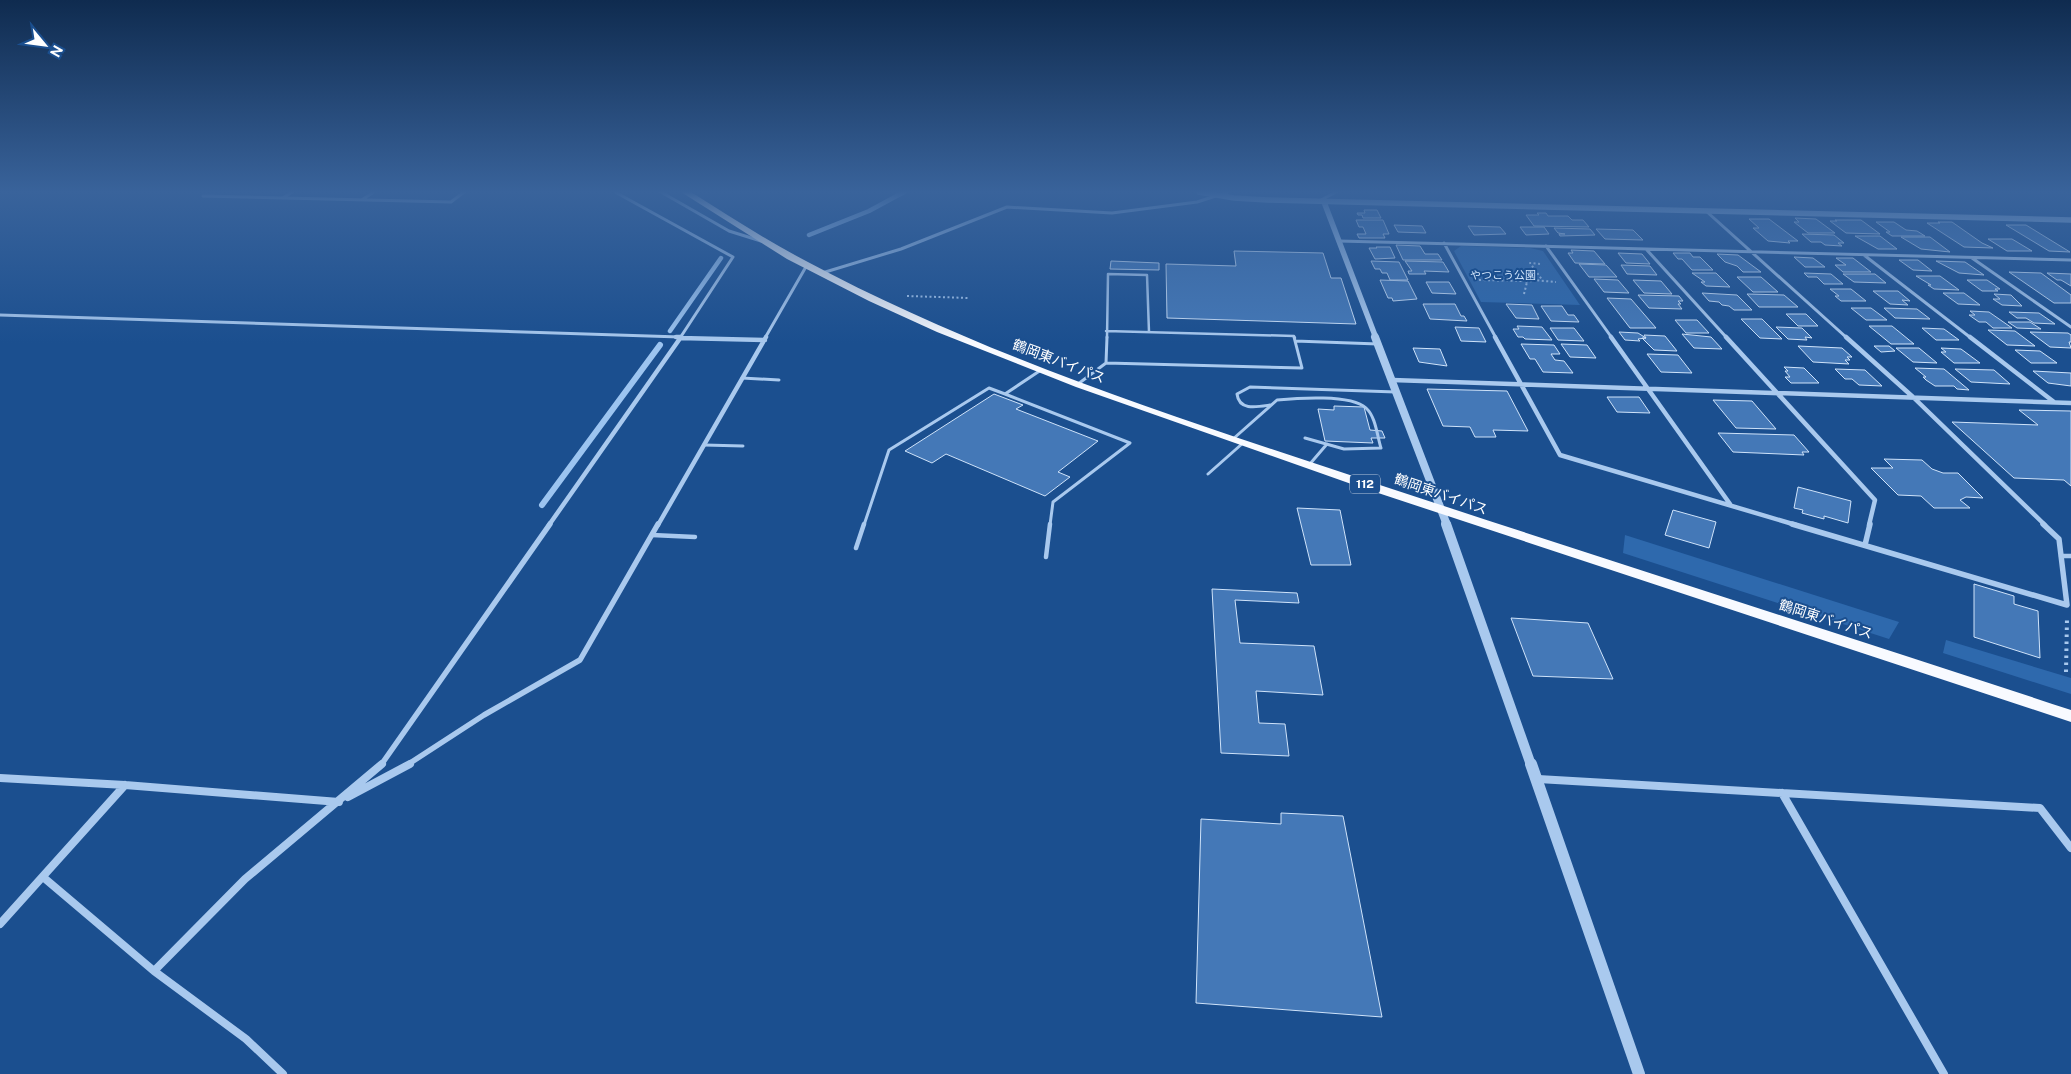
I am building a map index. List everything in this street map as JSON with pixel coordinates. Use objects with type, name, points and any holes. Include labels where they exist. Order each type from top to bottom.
[{"type":"highway","name":"鶴岡東バイパス","points":[[765,242],[822,273],[926,323],[1078,384],[1441,510],[2071,716]]},
{"type":"street","points":[[154,971],[245,879],[379,768],[680,337],[733,257],[706,242]]},
{"type":"street","points":[[822,273],[918,242]]},
{"type":"street","points":[[1339,242],[1441,510],[1639,1074]]},
{"type":"street","points":[[1398,242],[2071,260]]},
{"type":"street","points":[[1444,243],[1560,454],[2067,605],[2059,539],[1913,397],[1742,242]]},
{"type":"street","points":[[1546,246],[1730,504]]},
{"type":"street","points":[[1646,249],[1875,500],[1865,545]]},
{"type":"street","points":[[1863,255],[2054,402]]},
{"type":"street","points":[[1972,258],[2071,327]]},
{"type":"street","points":[[0,778],[125,785],[339,802],[410,764],[484,716],[580,660],[807,265]]},
{"type":"street","points":[[0,315],[765,340]]},
{"type":"street","points":[[1392,380],[1521,386],[2071,403]]},
{"type":"street","points":[[1535,778],[2040,808],[2071,848]]},
{"type":"street","points":[[0,924],[125,785]]},
{"type":"street","points":[[1782,793],[1944,1074]]},
{"type":"street","points":[[43,877],[154,971],[246,1039],[283,1074]]},
{"type":"lane","points":[[1106,362],[1108,274],[1147,275],[1149,332]]},
{"type":"lane","points":[[1078,384],[1106,362],[1302,368],[1294,336],[1106,331]]},
{"type":"lane","points":[[1296,342],[1378,344]]},
{"type":"lane","points":[[1005,394],[1041,370]]},
{"type":"lane","points":[[742,378],[779,380]]},
{"type":"lane","points":[[1271,405],[1246,406],[1240,404],[1236,398],[1237,394],[1250,387],[1396,392]]},
{"type":"lane","points":[[856,548],[889,450],[989,388],[1130,443],[1054,502],[1046,557]]},
{"type":"lane","points":[[1208,474],[1277,400],[1358,403],[1368,410],[1381,448],[1344,449],[1306,438]]},
{"type":"lane","points":[[1309,465],[1327,444]]},
{"type":"lane","points":[[704,445],[743,446]]},
{"type":"lane","points":[[652,535],[695,537]]},
{"type":"lane","points":[[2060,556],[2071,556]]},
{"type":"path","points":[[1540,264],[1530,264],[1543,281]]},
{"type":"path","points":[[1523,281],[1522,279],[1531,279],[1532,281]]},
{"type":"path","points":[[1478,280],[1557,282]]},
{"type":"path","points":[[1524,294],[1527,282]]},
{"type":"path","points":[[899,296],[969,298]]},
{"type":"path","points":[[2066,672],[2067,605]]},
{"type":"green space","name":"やつこう公園","points":[[1461,246],[1530,248],[1543,251],[1580,305],[1481,302],[1454,251]]},
{"type":"green space","points":[[1625,535],[1899,622],[1889,639],[1623,553]]},
{"type":"green space","points":[[1946,640],[2071,678],[2071,694],[1943,653]]},
{"type":"building","points":[[1821,242],[1844,243],[1838,243],[1842,246],[1825,245]]},
{"type":"building","points":[[1866,242],[1888,242],[1897,249],[1878,249]]},
{"type":"building","points":[[1910,242],[1937,242],[1950,252],[1921,249]]},
{"type":"building","points":[[1956,242],[1981,242],[1993,248],[1964,247]]},
{"type":"building","points":[[1993,242],[2017,242],[2032,251],[2007,251]]},
{"type":"building","points":[[2034,242],[2054,242],[2070,252],[2049,251]]},
{"type":"building","points":[[1396,245],[1420,246],[1425,254],[1438,254],[1442,260],[1403,260]]},
{"type":"building","points":[[1390,247],[1395,258],[1375,259],[1369,248]]},
{"type":"building","points":[[1571,250],[1594,251],[1605,264],[1575,263],[1568,253],[1573,253]]},
{"type":"building","points":[[1234,251],[1323,253],[1331,278],[1341,278],[1356,324],[1167,318],[1166,264],[1236,266]]},
{"type":"building","points":[[1618,253],[1642,254],[1650,264],[1626,263]]},
{"type":"building","points":[[1673,253],[1690,253],[1693,257],[1700,257],[1713,270],[1692,270],[1682,259],[1678,259]]},
{"type":"building","points":[[1717,254],[1738,255],[1761,272],[1743,272],[1737,266],[1725,262]]},
{"type":"building","points":[[1794,257],[1813,258],[1825,267],[1805,267]]},
{"type":"building","points":[[1836,258],[1853,258],[1871,272],[1843,272],[1835,265],[1846,265]]},
{"type":"building","points":[[1899,260],[1918,260],[1932,271],[1913,270]]},
{"type":"building","points":[[1111,261],[1159,263],[1159,270],[1110,269]]},
{"type":"building","points":[[1371,261],[1399,262],[1408,280],[1390,280],[1387,273],[1382,273],[1380,269],[1375,269]]},
{"type":"building","points":[[1405,261],[1443,262],[1449,272],[1424,271],[1426,274],[1409,274],[1408,271],[1412,271]]},
{"type":"building","points":[[1936,261],[1965,262],[1984,275],[1959,273]]},
{"type":"building","points":[[1579,264],[1606,265],[1617,277],[1589,277]]},
{"type":"building","points":[[1621,265],[1650,266],[1657,275],[1627,274]]},
{"type":"building","points":[[2009,272],[2041,273],[2071,295],[2071,303],[2054,303]]},
{"type":"building","points":[[1692,273],[1716,273],[1730,287],[1706,286],[1701,282],[1705,282]]},
{"type":"building","points":[[1804,273],[1831,274],[1843,284],[1824,284],[1817,277],[1808,277]]},
{"type":"building","points":[[2047,273],[2071,274],[2071,286],[2061,280],[2057,280]]},
{"type":"building","points":[[1843,274],[1875,274],[1886,283],[1854,282]]},
{"type":"building","points":[[1916,276],[1940,276],[1959,290],[1934,289]]},
{"type":"building","points":[[1737,277],[1761,277],[1778,292],[1753,292]]},
{"type":"building","points":[[1594,279],[1618,280],[1629,293],[1604,292]]},
{"type":"building","points":[[1380,280],[1408,281],[1417,299],[1393,301],[1392,298],[1388,298]]},
{"type":"building","points":[[1633,280],[1661,281],[1672,294],[1644,293]]},
{"type":"building","points":[[1967,280],[1987,280],[2000,289],[1995,289],[1998,291],[1982,291]]},
{"type":"building","points":[[1426,282],[1449,282],[1456,294],[1432,293]]},
{"type":"building","points":[[1830,289],[1851,289],[1866,301],[1841,301],[1835,296],[1839,296]]},
{"type":"building","points":[[1873,291],[1898,291],[1910,301],[1902,300],[1908,305],[1890,304]]},
{"type":"building","points":[[1702,293],[1737,295],[1752,310],[1734,310],[1719,302],[1709,301]]},
{"type":"building","points":[[1943,293],[1964,293],[1980,305],[1958,304]]},
{"type":"building","points":[[1747,294],[1784,295],[1798,307],[1759,307]]},
{"type":"building","points":[[1994,294],[2011,295],[2022,306],[2002,305],[1993,299],[2000,299]]},
{"type":"building","points":[[1638,295],[1679,296],[1683,301],[1678,301],[1681,304],[1678,304],[1682,309],[1649,308]]},
{"type":"building","points":[[1607,298],[1631,299],[1656,328],[1630,328]]},
{"type":"building","points":[[1423,304],[1455,304],[1461,316],[1464,316],[1467,321],[1430,319]]},
{"type":"building","points":[[1506,304],[1532,305],[1539,319],[1516,318]]},
{"type":"building","points":[[1541,306],[1562,306],[1568,315],[1574,315],[1579,322],[1551,321]]},
{"type":"building","points":[[1851,308],[1871,308],[1887,320],[1866,320]]},
{"type":"building","points":[[1884,308],[1917,309],[1930,319],[1895,318]]},
{"type":"building","points":[[1970,311],[1989,312],[2012,328],[1993,328],[1986,322],[1979,322],[1969,315],[1975,315]]},
{"type":"building","points":[[2009,312],[2039,313],[2055,324],[2034,323],[2026,318],[2017,318]]},
{"type":"building","points":[[1786,314],[1806,314],[1818,326],[1798,326]]},
{"type":"building","points":[[1741,319],[1762,319],[1782,339],[1760,338]]},
{"type":"building","points":[[1675,320],[1697,320],[1709,333],[1686,333]]},
{"type":"building","points":[[2008,322],[2030,322],[2041,329],[2017,328]]},
{"type":"building","points":[[1517,326],[1542,327],[1552,340],[1518,337],[1513,329],[1519,329]]},
{"type":"building","points":[[1869,326],[1892,326],[1914,344],[1891,344]]},
{"type":"building","points":[[1455,327],[1479,328],[1486,342],[1461,341]]},
{"type":"building","points":[[1776,327],[1802,328],[1812,338],[1805,337],[1807,340],[1788,339]]},
{"type":"building","points":[[1550,328],[1574,328],[1584,341],[1558,340]]},
{"type":"building","points":[[1922,328],[1944,329],[1959,340],[1936,340]]},
{"type":"building","points":[[1988,330],[2015,331],[2035,346],[2007,345]]},
{"type":"building","points":[[1619,332],[1638,333],[1646,338],[1638,339],[1640,341],[1625,340]]},
{"type":"building","points":[[2030,332],[2068,333],[2071,335],[2071,342],[2069,342],[2071,348],[2050,347]]},
{"type":"building","points":[[1682,334],[1711,337],[1722,349],[1694,348]]},
{"type":"building","points":[[1644,335],[1665,336],[1677,351],[1654,350],[1642,338],[1646,338]]},
{"type":"building","points":[[1521,344],[1554,345],[1560,354],[1551,354],[1555,360],[1564,361],[1573,373],[1543,372],[1535,359],[1530,359]]},
{"type":"building","points":[[1561,344],[1587,345],[1596,358],[1570,357]]},
{"type":"building","points":[[1798,346],[1842,348],[1852,357],[1847,357],[1850,360],[1845,360],[1849,364],[1813,362]]},
{"type":"building","points":[[1874,346],[1889,346],[1895,351],[1881,352]]},
{"type":"building","points":[[1413,348],[1440,349],[1447,366],[1419,362]]},
{"type":"building","points":[[1896,348],[1919,348],[1937,363],[1913,362]]},
{"type":"building","points":[[1941,348],[1961,349],[1980,363],[1954,363],[1941,352],[1946,352]]},
{"type":"building","points":[[2015,350],[2040,351],[2057,363],[2031,363]]},
{"type":"building","points":[[1647,354],[1678,355],[1692,373],[1661,372]]},
{"type":"building","points":[[1784,367],[1804,368],[1819,383],[1791,383],[1785,377],[1790,377]]},
{"type":"building","points":[[1915,368],[1944,369],[1969,390],[1957,389],[1954,386],[1935,386],[1926,380],[1923,377],[1926,377]]},
{"type":"building","points":[[1835,369],[1865,370],[1882,386],[1859,385],[1852,379],[1845,379]]},
{"type":"building","points":[[1955,369],[1994,370],[2010,384],[1971,382]]},
{"type":"building","points":[[2033,371],[2071,373],[2071,386],[2048,383]]},
{"type":"building","points":[[1427,389],[1507,391],[1528,431],[1493,430],[1496,437],[1475,437],[1470,427],[1443,426]]},
{"type":"building","points":[[994,394],[1023,405],[1016,409],[1098,441],[1058,472],[1070,477],[1045,496],[946,454],[932,463],[905,451]]},
{"type":"building","points":[[1607,397],[1639,397],[1650,413],[1617,412]]},
{"type":"building","points":[[1713,400],[1752,401],[1776,429],[1736,428]]},
{"type":"building","points":[[1334,406],[1364,407],[1370,430],[1382,431],[1385,438],[1371,438],[1373,443],[1325,441],[1318,409],[1334,410]]},
{"type":"building","points":[[2019,410],[2071,411],[2071,486],[2064,480],[2014,478],[1952,422],[2038,425]]},
{"type":"building","points":[[1718,433],[1794,435],[1809,452],[1802,452],[1804,455],[1733,452]]},
{"type":"building","points":[[1884,459],[1922,460],[1932,469],[1943,473],[1958,473],[1983,498],[1966,497],[1960,500],[1970,508],[1934,508],[1921,496],[1898,495],[1871,468],[1893,468]]},
{"type":"building","points":[[1798,487],[1851,501],[1848,523],[1824,516],[1824,519],[1802,513],[1803,510],[1794,508]]},
{"type":"building","points":[[1297,508],[1340,510],[1351,565],[1311,565]]},
{"type":"building","points":[[1673,510],[1716,522],[1709,548],[1665,535]]},
{"type":"building","points":[[1974,584],[2014,596],[2014,604],[2038,611],[2040,658],[1974,637]]},
{"type":"building","points":[[1212,589],[1297,593],[1299,603],[1235,600],[1240,643],[1314,646],[1323,695],[1256,691],[1259,723],[1285,724],[1289,756],[1221,753]]},
{"type":"building","points":[[1511,618],[1588,623],[1613,679],[1533,676]]},
{"type":"building","points":[[1281,813],[1343,816],[1382,1017],[1196,1003],[1201,819],[1281,824]]},
{"type":"waterway","points":[[670,331],[721,258]]},
{"type":"waterway","points":[[542,505],[660,345]]}]
